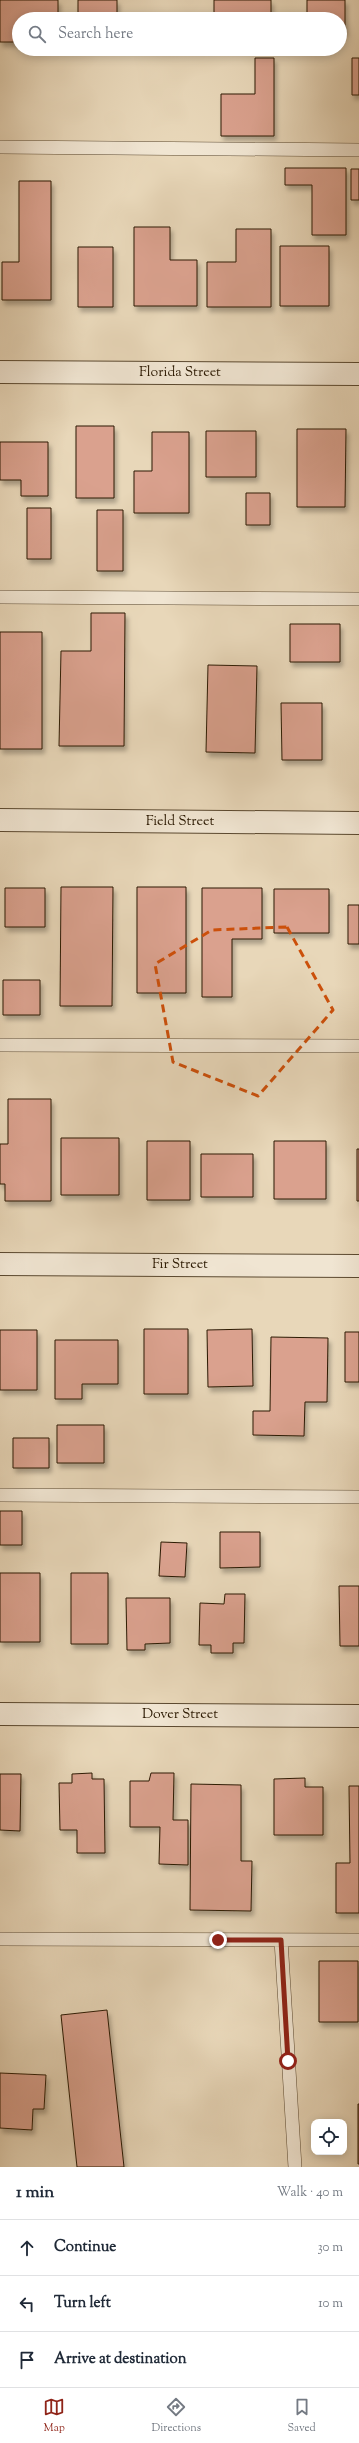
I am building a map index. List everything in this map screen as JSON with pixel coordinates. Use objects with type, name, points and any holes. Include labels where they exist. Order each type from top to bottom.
[{"type":"street","name":"Florida Street","points":[[0,372],[359,374]]},
{"type":"street","name":"Field Street","points":[[0,820],[359,823]]},
{"type":"street","name":"Fir Street","points":[[0,1264],[359,1266]]},
{"type":"street","name":"Dover Street","points":[[0,1714],[359,1716]]},
{"type":"lane","points":[[0,147],[359,150]]},
{"type":"lane","points":[[0,596],[359,599]]},
{"type":"lane","points":[[0,1045],[359,1046]]},
{"type":"lane","points":[[0,1495],[359,1497]]},
{"type":"lane","points":[[0,1939],[359,1940]]},
{"type":"lane","points":[[281,1940],[295,2167]]},
{"type":"highlighted area","points":[[287,927],[333,1010],[258,1096],[173,1062],[155,964],[212,930]]},
{"type":"building","points":[[0,0],[58,0],[58,12],[12,12],[12,42],[0,42]]},
{"type":"building","points":[[78,0],[117,0],[117,12],[78,12]]},
{"type":"building","points":[[214,0],[271,0],[271,12],[214,12]]},
{"type":"building","points":[[307,0],[345,0],[345,12],[307,12]]},
{"type":"building","points":[[255,58],[274,58],[274,136],[221,136],[221,94],[255,94]]},
{"type":"building","points":[[352,58],[359,58],[359,95],[352,95]]},
{"type":"building","points":[[285,168],[346,168],[346,235],[312,235],[312,185],[285,185]]},
{"type":"building","points":[[351,169],[359,169],[359,200],[351,200]]},
{"type":"building","points":[[19,181],[51,181],[51,300],[2,300],[2,262],[19,262]]},
{"type":"building","points":[[134,227],[170,227],[170,260],[197,260],[197,306],[134,306]]},
{"type":"building","points":[[236,229],[271,229],[271,307],[207,307],[207,262],[236,262]]},
{"type":"building","points":[[280,246],[329,246],[329,306],[280,306]]},
{"type":"building","points":[[78,247],[113,247],[113,307],[78,307]]},
{"type":"building","points":[[76,426],[114,426],[114,498],[76,498]]},
{"type":"building","points":[[297,429],[346,429],[345,507],[297,507]]},
{"type":"building","points":[[206,431],[256,431],[256,477],[206,477]]},
{"type":"building","points":[[152,432],[189,432],[189,513],[134,513],[134,471],[152,471]]},
{"type":"building","points":[[0,442],[48,442],[48,496],[21,496],[21,480],[0,480]]},
{"type":"building","points":[[246,493],[270,493],[270,525],[246,525]]},
{"type":"building","points":[[27,508],[51,508],[51,559],[27,559]]},
{"type":"building","points":[[97,510],[123,510],[123,571],[97,571]]},
{"type":"building","points":[[91,613],[125,613],[124,746],[59,746],[61,651],[91,651]]},
{"type":"building","points":[[290,624],[340,624],[340,662],[290,662]]},
{"type":"building","points":[[0,632],[42,632],[42,749],[0,749]]},
{"type":"building","points":[[208,665],[257,666],[255,753],[206,752]]},
{"type":"building","points":[[281,703],[322,703],[322,760],[282,760]]},
{"type":"building","points":[[61,887],[113,887],[112,1006],[60,1006]]},
{"type":"building","points":[[137,887],[186,887],[186,993],[137,993]]},
{"type":"building","points":[[5,888],[45,888],[45,927],[5,927]]},
{"type":"building","points":[[202,888],[262,888],[262,939],[232,939],[232,997],[202,997]]},
{"type":"building","points":[[274,889],[329,889],[329,933],[274,933]]},
{"type":"building","points":[[348,905],[359,905],[359,944],[348,944]]},
{"type":"building","points":[[3,980],[40,980],[40,1015],[3,1015]]},
{"type":"building","points":[[8,1099],[51,1099],[51,1201],[5,1201],[5,1184],[0,1184],[0,1144],[8,1144]]},
{"type":"building","points":[[61,1138],[119,1138],[119,1195],[61,1195]]},
{"type":"building","points":[[147,1141],[190,1141],[190,1200],[147,1200]]},
{"type":"building","points":[[274,1141],[326,1141],[326,1199],[274,1199]]},
{"type":"building","points":[[357,1149],[359,1149],[359,1201],[357,1201]]},
{"type":"building","points":[[201,1154],[253,1154],[253,1197],[201,1197]]},
{"type":"building","points":[[144,1329],[188,1329],[188,1394],[144,1394]]},
{"type":"building","points":[[252,1329],[253,1386],[208,1387],[207,1330]]},
{"type":"building","points":[[0,1330],[37,1330],[37,1390],[0,1390]]},
{"type":"building","points":[[345,1332],[359,1332],[359,1382],[345,1382]]},
{"type":"building","points":[[271,1337],[328,1338],[327,1402],[305,1402],[304,1436],[253,1435],[253,1411],[270,1411]]},
{"type":"building","points":[[55,1340],[118,1340],[118,1384],[82,1384],[82,1399],[55,1399]]},
{"type":"building","points":[[57,1425],[104,1425],[104,1463],[57,1463]]},
{"type":"building","points":[[13,1438],[49,1438],[49,1468],[13,1468]]},
{"type":"building","points":[[0,1511],[22,1511],[22,1545],[0,1545]]},
{"type":"building","points":[[220,1532],[260,1532],[260,1567],[220,1568]]},
{"type":"building","points":[[161,1542],[187,1543],[185,1577],[159,1576]]},
{"type":"building","points":[[0,1573],[40,1573],[40,1642],[0,1642]]},
{"type":"building","points":[[71,1573],[108,1573],[108,1644],[71,1644]]},
{"type":"building","points":[[339,1586],[359,1586],[359,1646],[340,1646]]},
{"type":"building","points":[[225,1594],[245,1594],[244,1643],[233,1643],[233,1653],[211,1653],[211,1645],[199,1645],[200,1603],[224,1604]]},
{"type":"building","points":[[126,1598],[170,1598],[170,1643],[145,1644],[145,1650],[127,1650]]},
{"type":"building","points":[[92,1773],[92,1779],[104,1779],[105,1853],[77,1853],[77,1830],[60,1830],[59,1783],[72,1783],[72,1774]]},
{"type":"building","points":[[151,1773],[174,1773],[173,1820],[188,1820],[188,1865],[159,1864],[160,1827],[130,1827],[130,1781],[149,1781]]},
{"type":"building","points":[[0,1774],[21,1774],[20,1831],[0,1830]]},
{"type":"building","points":[[305,1778],[305,1787],[323,1787],[323,1835],[274,1835],[274,1779]]},
{"type":"building","points":[[191,1784],[241,1785],[241,1861],[252,1861],[251,1911],[190,1910]]},
{"type":"building","points":[[349,1786],[359,1786],[359,1913],[336,1913],[336,1863],[350,1863]]},
{"type":"building","points":[[319,1961],[358,1961],[358,2022],[319,2022]]},
{"type":"building","points":[[107,2010],[124,2167],[77,2167],[61,2015]]},
{"type":"building","points":[[0,2073],[46,2075],[44,2109],[33,2109],[32,2130],[0,2128]]},
{"type":"building","points":[[359,2104],[359,2164],[358,2164]]},
{"type":"route","points":[[218,1940],[281,1940],[288,2061]]}]
